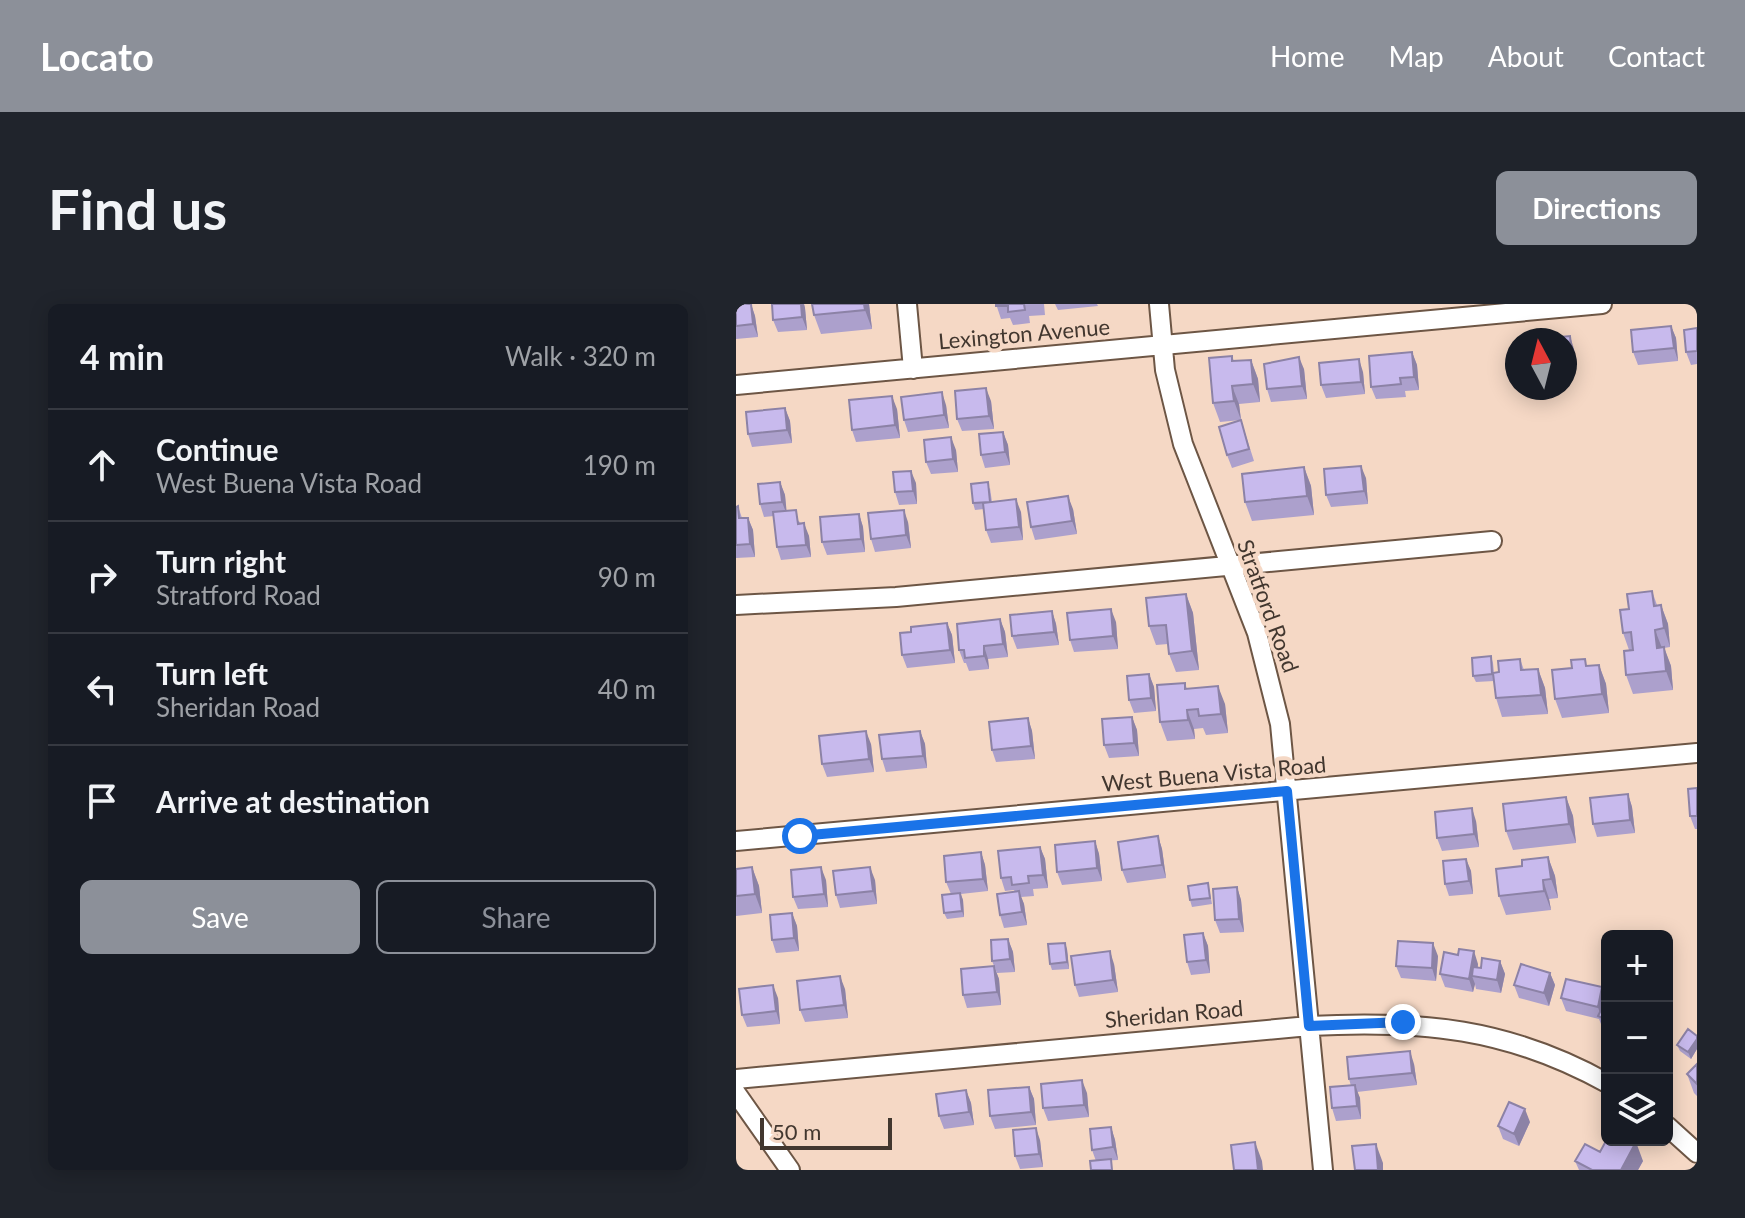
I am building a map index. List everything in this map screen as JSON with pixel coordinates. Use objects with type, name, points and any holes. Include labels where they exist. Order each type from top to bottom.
[{"type":"street","points":[[907,304],[913,369]]},
{"type":"street","name":"Stratford Road","points":[[1159,304],[1162,345],[1183,444],[1257,633],[1280,724],[1323,1170]]},
{"type":"street","name":"Lexington Avenue","points":[[736,385],[1602,304]]},
{"type":"street","points":[[736,605],[896,597],[1492,541]]},
{"type":"street","name":"West Buena Vista Road","points":[[736,841],[1697,753]]},
{"type":"street","name":"Sheridan Road","points":[[736,1079],[1309,1026],[1403,1022],[1472,1032],[1540,1051],[1601,1080]]},
{"type":"street","points":[[736,1093],[790,1170]]},
{"type":"street","points":[[1673,1131],[1697,1153]]},
{"type":"building","points":[[736,304],[751,304],[753,324],[736,326]]},
{"type":"building","points":[[772,304],[801,304],[802,317],[773,320]]},
{"type":"building","points":[[812,304],[864,304],[865,310],[814,315]]},
{"type":"building","points":[[996,304],[1024,304],[1025,310],[1008,312],[1008,306]]},
{"type":"building","points":[[1671,326],[1674,348],[1633,352],[1631,330]]},
{"type":"building","points":[[1697,328],[1697,351],[1686,352],[1684,330]]},
{"type":"building","points":[[1412,352],[1414,377],[1400,378],[1401,384],[1371,387],[1369,356]]},
{"type":"building","points":[[1232,356],[1232,361],[1251,360],[1253,384],[1232,386],[1234,401],[1213,403],[1209,358]]},
{"type":"building","points":[[1299,357],[1302,386],[1267,389],[1264,364]]},
{"type":"building","points":[[1359,359],[1361,382],[1321,385],[1319,363]]},
{"type":"building","points":[[986,388],[989,416],[957,419],[955,391]]},
{"type":"building","points":[[942,392],[944,415],[904,420],[901,397]]},
{"type":"building","points":[[892,396],[895,425],[852,430],[849,400]]},
{"type":"building","points":[[785,408],[787,430],[748,434],[746,412]]},
{"type":"building","points":[[1241,420],[1249,449],[1227,455],[1219,427]]},
{"type":"building","points":[[1003,432],[1005,452],[981,455],[979,434]]},
{"type":"building","points":[[951,437],[953,459],[926,462],[924,440]]},
{"type":"building","points":[[1361,466],[1364,491],[1326,495],[1324,469]]},
{"type":"building","points":[[1304,467],[1307,496],[1245,502],[1242,474]]},
{"type":"building","points":[[911,471],[913,491],[895,492],[893,472]]},
{"type":"building","points":[[780,482],[782,502],[760,504],[758,484]]},
{"type":"building","points":[[988,482],[990,502],[973,503],[971,484]]},
{"type":"building","points":[[1068,496],[1072,521],[1031,527],[1027,502]]},
{"type":"building","points":[[1016,499],[1019,527],[986,530],[983,503]]},
{"type":"building","points":[[738,506],[739,518],[748,518],[750,544],[736,545]]},
{"type":"building","points":[[796,510],[798,524],[804,523],[806,545],[777,547],[773,512]]},
{"type":"building","points":[[904,510],[906,535],[871,539],[868,513]]},
{"type":"building","points":[[859,514],[861,539],[822,542],[820,517]]},
{"type":"building","points":[[1652,591],[1654,606],[1661,605],[1664,628],[1655,630],[1657,648],[1664,647],[1666,671],[1626,675],[1624,651],[1633,650],[1631,632],[1623,633],[1620,610],[1629,609],[1627,594]]},
{"type":"building","points":[[1186,594],[1192,651],[1169,654],[1166,625],[1149,626],[1146,598]]},
{"type":"building","points":[[1111,609],[1113,636],[1070,640],[1067,613]]},
{"type":"building","points":[[1052,611],[1054,632],[1012,636],[1010,615]]},
{"type":"building","points":[[1000,619],[1003,644],[984,646],[984,656],[965,658],[964,650],[959,650],[957,624]]},
{"type":"building","points":[[947,623],[950,650],[902,655],[900,633],[911,632],[911,627]]},
{"type":"building","points":[[1491,656],[1492,674],[1473,676],[1472,658]]},
{"type":"building","points":[[1520,659],[1521,670],[1538,669],[1541,695],[1496,698],[1493,673],[1499,672],[1498,661]]},
{"type":"building","points":[[1585,659],[1586,666],[1599,665],[1602,694],[1555,699],[1552,670],[1572,668],[1571,660]]},
{"type":"building","points":[[1149,674],[1151,698],[1129,700],[1127,676]]},
{"type":"building","points":[[1185,683],[1185,689],[1218,686],[1221,714],[1199,716],[1198,709],[1187,710],[1188,720],[1160,722],[1157,685]]},
{"type":"building","points":[[1132,717],[1134,743],[1104,745],[1102,719]]},
{"type":"building","points":[[1028,718],[1031,746],[992,750],[989,722]]},
{"type":"building","points":[[866,731],[869,759],[822,764],[819,736]]},
{"type":"building","points":[[920,731],[923,756],[882,759],[879,735]]},
{"type":"building","points":[[1697,788],[1697,816],[1690,816],[1688,789]]},
{"type":"building","points":[[1628,794],[1630,820],[1593,824],[1590,798]]},
{"type":"building","points":[[1566,797],[1569,824],[1506,831],[1503,804]]},
{"type":"building","points":[[1472,808],[1474,834],[1437,838],[1435,812]]},
{"type":"building","points":[[1158,836],[1162,865],[1122,870],[1118,842]]},
{"type":"building","points":[[1095,841],[1097,868],[1057,872],[1055,845]]},
{"type":"building","points":[[1040,847],[1043,875],[1028,876],[1029,883],[1012,885],[1011,877],[1001,878],[998,851]]},
{"type":"building","points":[[981,852],[983,879],[946,882],[944,856]]},
{"type":"building","points":[[1548,857],[1551,879],[1543,880],[1544,891],[1499,896],[1496,869],[1522,866],[1522,860]]},
{"type":"building","points":[[1466,859],[1469,881],[1445,884],[1443,861]]},
{"type":"building","points":[[752,867],[755,894],[736,896],[736,869]]},
{"type":"building","points":[[821,867],[824,894],[793,897],[791,870]]},
{"type":"building","points":[[870,867],[873,891],[836,895],[833,871]]},
{"type":"building","points":[[1208,883],[1210,898],[1190,900],[1188,886]]},
{"type":"building","points":[[1237,887],[1239,919],[1215,920],[1213,889]]},
{"type":"building","points":[[1019,891],[1022,912],[1000,915],[997,894]]},
{"type":"building","points":[[960,893],[962,911],[944,913],[942,895]]},
{"type":"building","points":[[792,913],[794,938],[772,940],[770,915]]},
{"type":"building","points":[[1203,933],[1206,960],[1187,962],[1184,935]]},
{"type":"building","points":[[1008,939],[1010,959],[992,961],[991,940]]},
{"type":"building","points":[[1398,941],[1433,943],[1432,968],[1396,966]]},
{"type":"building","points":[[1065,943],[1067,962],[1050,964],[1048,944]]},
{"type":"building","points":[[1459,949],[1474,951],[1469,979],[1440,974],[1444,952],[1458,955]]},
{"type":"building","points":[[1110,951],[1113,980],[1075,985],[1071,956]]},
{"type":"building","points":[[1482,958],[1500,961],[1497,980],[1472,976],[1473,967],[1481,968]]},
{"type":"building","points":[[1521,964],[1550,973],[1544,993],[1514,985]]},
{"type":"building","points":[[994,966],[997,992],[963,995],[961,969]]},
{"type":"building","points":[[840,976],[844,1005],[800,1010],[797,981]]},
{"type":"building","points":[[1566,979],[1601,987],[1598,1007],[1561,998]]},
{"type":"building","points":[[773,985],[776,1011],[742,1015],[739,989]]},
{"type":"building","points":[[1688,1029],[1697,1039],[1688,1052],[1677,1045]]},
{"type":"building","points":[[1410,1051],[1412,1073],[1349,1079],[1347,1057]]},
{"type":"building","points":[[1697,1064],[1697,1084],[1687,1074]]},
{"type":"building","points":[[1082,1080],[1084,1105],[1043,1108],[1041,1084]]},
{"type":"building","points":[[1355,1085],[1357,1106],[1332,1108],[1330,1087]]},
{"type":"building","points":[[1029,1087],[1031,1112],[990,1116],[988,1090]]},
{"type":"building","points":[[966,1090],[969,1112],[939,1116],[936,1094]]},
{"type":"building","points":[[1509,1102],[1525,1109],[1514,1134],[1498,1126]]},
{"type":"building","points":[[1111,1127],[1113,1147],[1092,1150],[1090,1129]]},
{"type":"building","points":[[1036,1128],[1039,1154],[1015,1156],[1013,1130]]},
{"type":"building","points":[[1255,1142],[1258,1170],[1234,1170],[1231,1145]]},
{"type":"building","points":[[1376,1144],[1378,1170],[1355,1170],[1352,1146]]},
{"type":"building","points":[[1585,1144],[1600,1152],[1603,1146],[1634,1146],[1621,1170],[1592,1170],[1575,1161]]},
{"type":"building","points":[[1111,1159],[1112,1170],[1091,1170],[1090,1161]]},
{"type":"route","points":[[800,836],[1287,791],[1309,1026],[1403,1022]]}]
